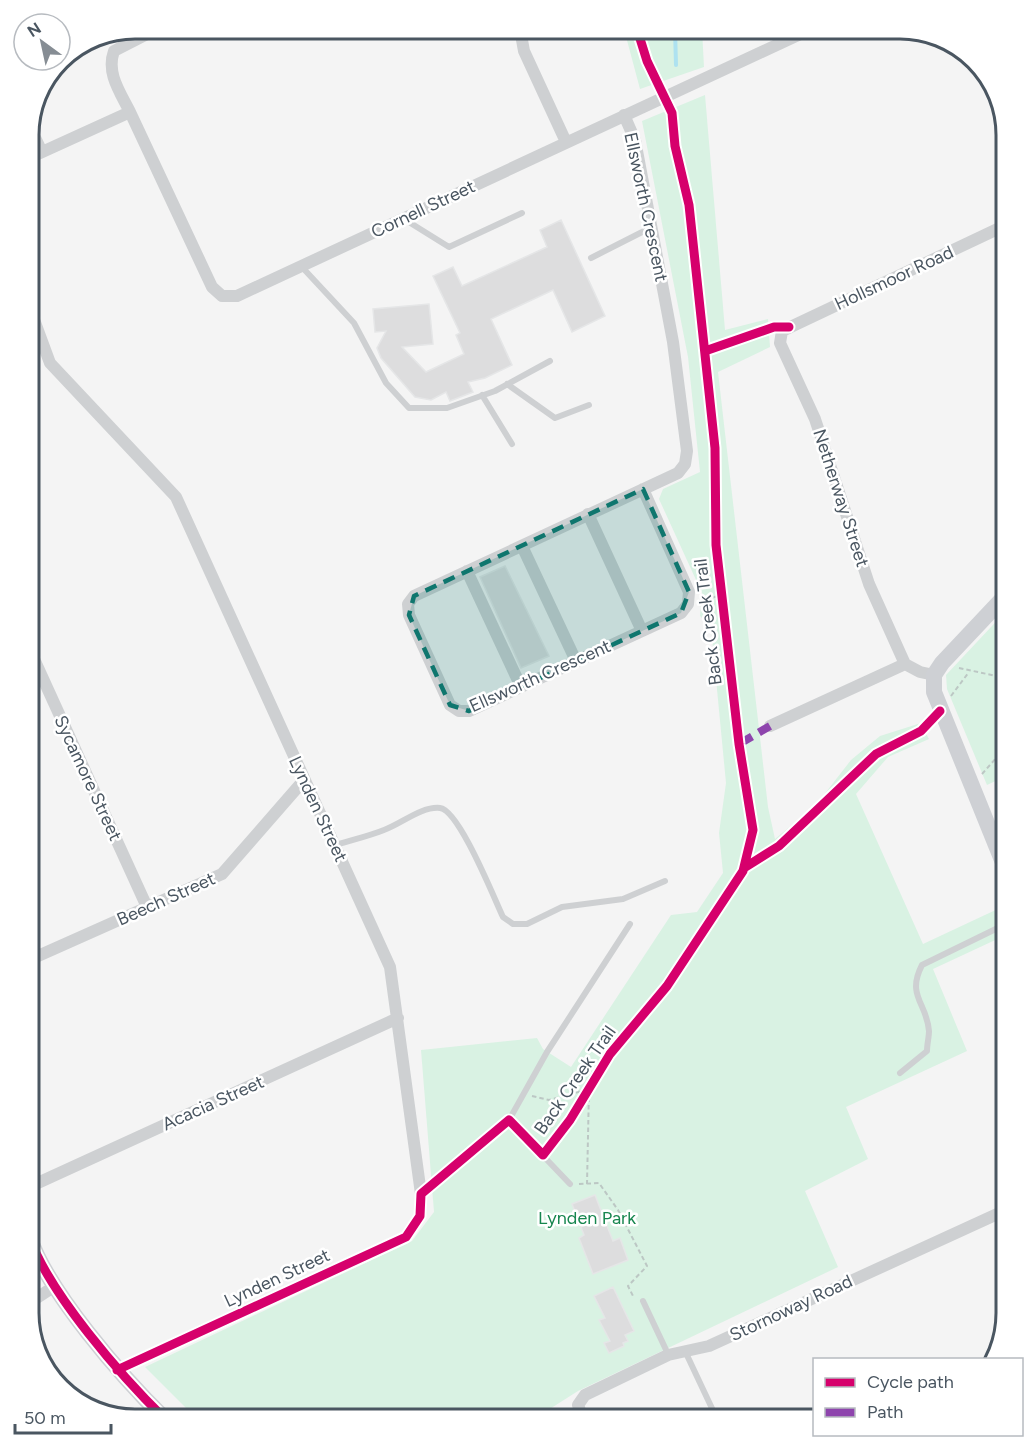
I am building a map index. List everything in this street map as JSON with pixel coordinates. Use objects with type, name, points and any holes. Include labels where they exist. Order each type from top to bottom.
[{"type":"street","name":"Cornell Street","points":[[135,39],[114,51],[110,62],[111,73],[212,287],[222,296],[237,296],[789,39]]},
{"type":"street","points":[[522,39],[524,51],[566,141]]},
{"type":"street","points":[[39,153],[129,112]]},
{"type":"street","name":"Ellsworth Crescent","points":[[624,114],[635,140],[674,342],[687,451],[685,464],[678,473],[414,596],[408,604],[409,615],[450,705],[459,711],[469,711],[681,613],[688,604]]},
{"type":"street","points":[[39,146],[42,152]]},
{"type":"street","name":"Hollsmoor Road","points":[[782,331],[996,230]]},
{"type":"street","name":"Netherway Street","points":[[782,331],[780,343],[815,419],[869,584],[905,663]]},
{"type":"street","name":"Lynden Street","points":[[39,333],[50,363],[176,497],[304,780],[336,845],[390,967],[421,1194],[420,1216],[406,1237],[117,1370]]},
{"type":"street","points":[[643,489],[689,592],[688,604]]},
{"type":"street","points":[[588,514],[642,631]]},
{"type":"street","points":[[522,546],[576,661]]},
{"type":"street","points":[[467,571],[521,687]]},
{"type":"street","points":[[996,606],[938,669],[934,692],[996,846]]},
{"type":"street","points":[[770,726],[905,663],[920,672],[938,669]]},
{"type":"street","name":"Sycamore Street","points":[[39,670],[147,907]]},
{"type":"street","name":"Beech Street","points":[[39,956],[222,874],[304,780]]},
{"type":"street","name":"Acacia Street","points":[[39,1182],[398,1018]]},
{"type":"street","name":"Stornoway Road","points":[[579,1409],[578,1405],[585,1395],[668,1355],[709,1346],[996,1214]]},
{"type":"street","points":[[39,1256],[55,1286],[117,1370],[155,1409]]},
{"type":"street","points":[[39,1296],[55,1286]]},
{"type":"lane","points":[[404,218],[449,247],[522,213]]},
{"type":"lane","points":[[591,258],[652,227]]},
{"type":"lane","points":[[301,266],[354,324],[386,383],[410,408],[447,408],[507,384],[550,361]]},
{"type":"lane","points":[[507,384],[555,418],[589,405]]},
{"type":"lane","points":[[482,395],[512,444]]},
{"type":"lane","points":[[336,845],[387,829],[431,808],[441,808],[449,813],[455,822],[503,917],[513,924],[527,924],[562,907],[623,899],[665,881]]},
{"type":"lane","points":[[421,1194],[508,1120],[547,1052],[630,924]]},
{"type":"lane","points":[[900,1073],[927,1050],[929,1030],[916,996],[915,979],[922,965],[996,929]]},
{"type":"lane","points":[[508,1120],[570,1184]]},
{"type":"lane","points":[[642,1301],[668,1355]]},
{"type":"lane","points":[[685,1351],[712,1409]]},
{"type":"path","points":[[688,604],[721,590]]},
{"type":"path","points":[[938,669],[996,676]]},
{"type":"path","points":[[940,711],[969,672]]},
{"type":"path","points":[[972,787],[996,759]]},
{"type":"path","points":[[523,1094],[549,1100],[591,1085],[587,1184]]},
{"type":"path","points":[[570,1184],[599,1183],[618,1210],[646,1266],[628,1286],[633,1298],[642,1301]]},
{"type":"highlighted area","points":[[643,489],[689,592],[681,613],[469,711],[450,705],[409,615],[414,596]]},
{"type":"green space","points":[[627,39],[703,39],[704,67],[640,89]]},
{"type":"green space","name":"Lynden Park","points":[[705,95],[725,330],[768,319],[770,347],[718,372],[768,807],[775,839],[816,805],[851,760],[880,736],[921,723],[929,739],[888,757],[856,794],[923,944],[996,910],[996,940],[933,969],[967,1051],[846,1107],[868,1159],[805,1191],[838,1267],[578,1391],[550,1409],[187,1409],[145,1367],[412,1241],[434,1212],[421,1050],[537,1038],[543,1049],[571,1067],[671,915],[697,912],[723,873],[719,833],[726,783],[711,627],[700,616],[702,593],[659,499],[663,489],[700,472],[688,357],[642,121]]},
{"type":"green space","points":[[996,622],[996,781],[987,785],[947,689],[946,675]]},
{"type":"building","points":[[561,220],[605,316],[572,332],[553,290],[491,319],[512,365],[485,378],[468,382],[473,392],[450,401],[446,392],[431,400],[415,397],[381,358],[377,348],[386,331],[375,332],[373,309],[429,304],[433,344],[402,347],[426,372],[464,354],[456,335],[460,333],[433,276],[453,267],[462,286],[547,247],[540,230]]},
{"type":"building","points":[[505,566],[549,656],[521,668],[480,577]]},
{"type":"building","points":[[595,1195],[613,1241],[620,1238],[628,1260],[593,1274],[579,1238],[584,1235],[572,1204]]},
{"type":"building","points":[[613,1287],[634,1331],[625,1335],[628,1341],[623,1343],[624,1346],[609,1353],[604,1343],[610,1341],[599,1320],[605,1318],[594,1296]]},
{"type":"waterway","points":[[675,39],[676,65]]},
{"type":"marked path","points":[[739,744],[770,726]]},
{"type":"cycle path","name":"Back Creek Trail","points":[[117,1370],[406,1237],[420,1216],[421,1194],[509,1120],[543,1155],[570,1120],[610,1054],[667,986],[743,871],[753,830],[739,744],[716,545],[715,448],[689,205],[675,146],[672,113],[647,61],[640,39]]},
{"type":"cycle path","points":[[705,351],[774,327],[789,327]]},
{"type":"cycle path","points":[[744,868],[779,846],[876,754],[921,731],[940,711]]},
{"type":"cycle path","points":[[39,1258],[52,1282],[88,1333],[128,1381],[155,1409]]}]
